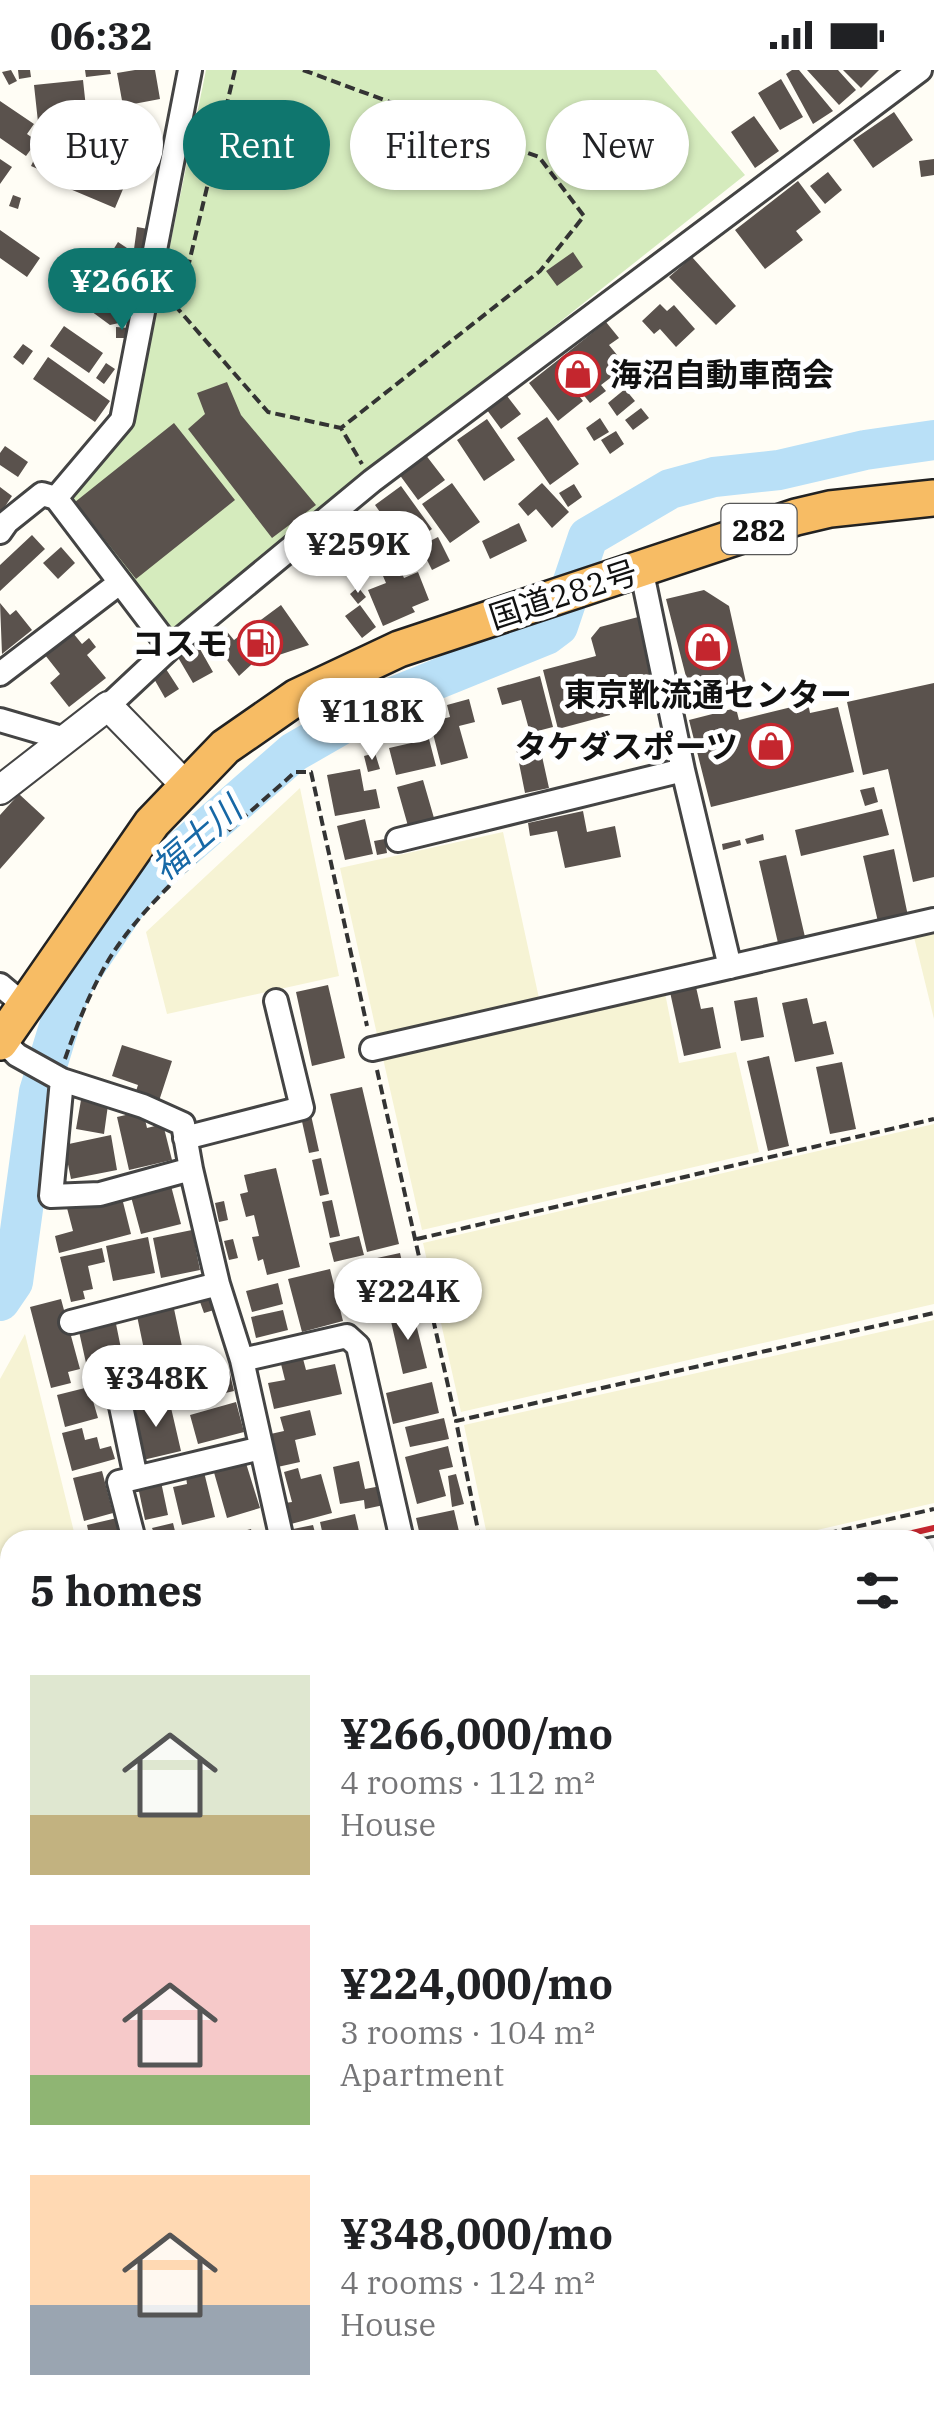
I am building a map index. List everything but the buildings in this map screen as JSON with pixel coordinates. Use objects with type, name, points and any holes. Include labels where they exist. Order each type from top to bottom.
[{"type":"highway","name":"国道282号","points":[[6,1046],[12,996],[152,823],[225,747],[297,696],[398,648],[830,509],[934,498]]},
{"type":"street","points":[[56,498],[122,420],[190,70]]},
{"type":"street","points":[[0,790],[108,706],[170,648],[372,481],[920,70]]},
{"type":"street","points":[[0,532],[42,494],[56,498],[170,648]]},
{"type":"street","points":[[641,568],[730,967]]},
{"type":"street","points":[[0,674],[118,584]]},
{"type":"street","points":[[108,706],[186,786]]},
{"type":"street","points":[[0,720],[66,739]]},
{"type":"street","points":[[398,840],[683,770]]},
{"type":"street","points":[[372,1050],[934,920]]},
{"type":"street","points":[[185,1138],[302,1108],[276,1002]]},
{"type":"street","points":[[6,1046],[60,1079],[143,1106],[183,1124],[218,1284],[242,1360],[280,1530]]},
{"type":"street","points":[[60,1079],[52,1196],[100,1194],[191,1169]]},
{"type":"street","points":[[71,1322],[218,1284]]},
{"type":"street","points":[[242,1360],[347,1336],[358,1346],[400,1530]]},
{"type":"street","points":[[118,1392],[136,1478]]},
{"type":"street","points":[[131,1530],[119,1482],[262,1448]]},
{"type":"path","points":[[235,70],[178,309],[268,412],[341,428],[372,481]]},
{"type":"path","points":[[303,70],[539,158],[584,216],[540,272],[341,428]]},
{"type":"path","points":[[416,1239],[934,1119]]},
{"type":"path","points":[[478,1530],[456,1421],[934,1313]]},
{"type":"path","points":[[842,1530],[934,1509]]},
{"type":"shaded area","points":[[300,788],[339,976],[167,1014],[146,932]]},
{"type":"shaded area","points":[[503,832],[540,1003],[378,1039],[340,868]]},
{"type":"shaded area","points":[[934,928],[934,1019],[913,933]]},
{"type":"shaded area","points":[[665,993],[679,1063],[736,1052],[759,1152],[422,1230],[382,1054]]},
{"type":"shaded area","points":[[934,1124],[934,1304],[461,1412],[423,1243]]},
{"type":"shaded area","points":[[934,1320],[934,1503],[817,1530],[486,1530],[464,1425]]},
{"type":"shaded area","points":[[25,1334],[74,1530],[0,1530],[0,1379]]},
{"type":"green space","points":[[206,70],[656,70],[681,100],[546,100],[546,190],[689,190],[689,109],[745,175],[168,633],[64,502],[125,430],[157,309],[183,182],[183,190],[330,190],[330,100],[200,100]]},
{"type":"waterway","name":"福士川","points":[[0,1301],[13,1282],[39,1092],[71,987],[136,890],[294,752],[381,702],[546,635],[558,626],[588,537],[670,489],[714,477],[779,470],[865,450],[934,440]]},
{"type":"railway","points":[[925,1530],[934,1528]]},
{"type":"place","name":"海沼自動車商会","points":[[578,374]]},
{"type":"place","name":"コスモ","points":[[260,643]]},
{"type":"place","name":"東京靴流通センター","points":[[708,647]]},
{"type":"place","name":"タケダスポーツ","points":[[771,746]]}]
